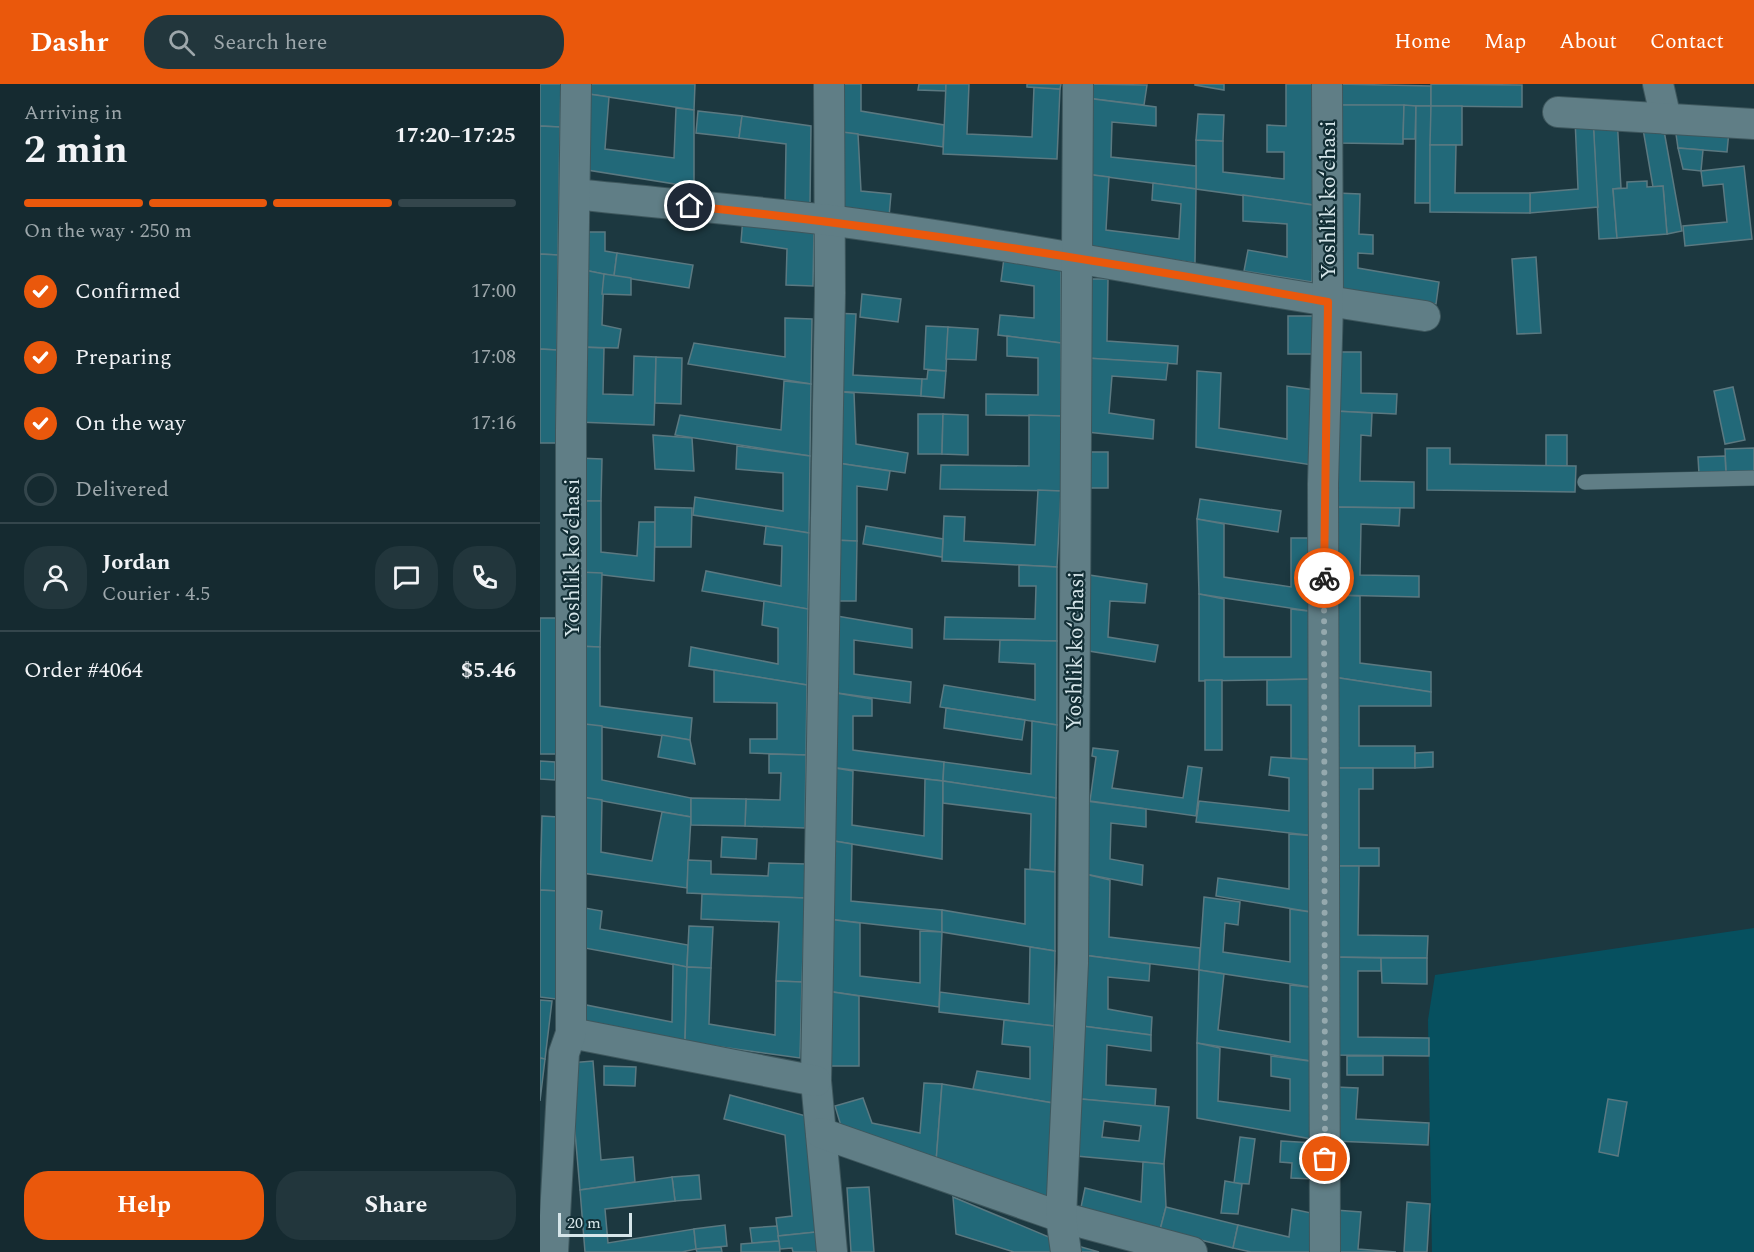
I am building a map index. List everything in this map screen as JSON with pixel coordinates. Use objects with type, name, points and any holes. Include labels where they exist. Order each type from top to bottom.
[{"type":"street","name":"Yoshlik koʻchasi","points":[[553,1252],[564,1053],[571,1033],[571,430],[576,84]]},
{"type":"street","points":[[829,84],[830,305],[816,1081],[832,1252]]},
{"type":"street","name":"Yoshlik koʻchasi","points":[[1066,1252],[1061,1217],[1073,963],[1078,84]]},
{"type":"street","name":"Yoshlik koʻchasi","points":[[1325,1252],[1323,484],[1328,302],[1327,84]]},
{"type":"street","points":[[1658,84],[1666,120]]},
{"type":"street","points":[[1558,112],[1754,124]]},
{"type":"street","points":[[575,194],[828,220],[1078,258],[1328,302],[1425,316]]},
{"type":"street","points":[[571,1033],[816,1081]]},
{"type":"street","points":[[821,1133],[1061,1217],[1192,1252]]},
{"type":"lane","points":[[1585,482],[1754,478]]},
{"type":"shaded area","points":[[1754,928],[1754,1252],[1432,1252],[1428,1020],[1435,975]]},
{"type":"building","points":[[540,84],[561,84],[560,127],[540,126]]},
{"type":"building","points":[[582,84],[695,84],[694,110],[582,93]]},
{"type":"building","points":[[834,84],[861,84],[861,111],[944,125],[943,147],[834,131]]},
{"type":"building","points":[[919,84],[946,84],[946,91],[918,90]]},
{"type":"building","points":[[946,84],[969,84],[967,134],[1032,137],[1034,87],[1060,89],[1057,159],[943,154]]},
{"type":"building","points":[[1027,84],[1061,84],[1060,89],[1027,87]]},
{"type":"building","points":[[1086,84],[1147,85],[1144,105],[1086,98]]},
{"type":"building","points":[[1224,84],[1224,90],[1195,85]]},
{"type":"building","points":[[1286,84],[1314,84],[1313,205],[1196,189],[1196,140],[1223,141],[1223,172],[1284,179],[1284,152],[1267,152],[1267,125],[1286,126]]},
{"type":"building","points":[[1338,84],[1431,86],[1431,106],[1337,105]]},
{"type":"building","points":[[1431,84],[1522,85],[1522,107],[1431,106]]},
{"type":"building","points":[[582,93],[609,97],[605,149],[674,158],[676,108],[694,110],[694,187],[581,169]]},
{"type":"building","points":[[1086,98],[1156,107],[1156,126],[1112,122],[1111,157],[1196,166],[1196,189],[1085,174]]},
{"type":"building","points":[[1337,105],[1404,105],[1403,144],[1337,143]]},
{"type":"building","points":[[1404,105],[1416,106],[1415,139],[1403,139]]},
{"type":"building","points":[[1416,106],[1431,106],[1430,203],[1415,203]]},
{"type":"building","points":[[1431,106],[1462,106],[1462,145],[1430,145]]},
{"type":"building","points":[[698,111],[742,116],[739,138],[696,133]]},
{"type":"building","points":[[1198,114],[1224,115],[1223,141],[1196,140]]},
{"type":"building","points":[[742,116],[811,126],[810,205],[785,205],[786,144],[739,138]]},
{"type":"building","points":[[1617,117],[1621,188],[1613,189],[1617,238],[1599,239],[1593,118]]},
{"type":"building","points":[[1593,118],[1598,207],[1530,213],[1530,193],[1578,189],[1575,119]]},
{"type":"building","points":[[1663,125],[1682,231],[1667,234],[1663,186],[1653,187],[1643,129]]},
{"type":"building","points":[[540,126],[560,127],[558,255],[540,254]]},
{"type":"building","points":[[1675,127],[1729,131],[1727,152],[1678,148]]},
{"type":"building","points":[[834,131],[858,134],[861,191],[891,194],[889,217],[833,211]]},
{"type":"building","points":[[1430,145],[1456,145],[1455,193],[1530,193],[1530,213],[1430,212]]},
{"type":"building","points":[[1678,148],[1703,150],[1701,171],[1683,169]]},
{"type":"building","points":[[1744,166],[1752,239],[1685,246],[1683,226],[1727,222],[1723,184],[1703,186],[1701,171]]},
{"type":"building","points":[[1085,174],[1109,177],[1106,230],[1179,239],[1181,204],[1152,200],[1153,183],[1196,189],[1195,263],[1083,247]]},
{"type":"building","points":[[1647,181],[1647,187],[1663,186],[1667,234],[1617,238],[1613,189],[1627,188],[1627,182]]},
{"type":"building","points":[[1337,193],[1360,194],[1359,234],[1373,235],[1373,254],[1358,253],[1358,268],[1439,282],[1436,304],[1335,288]]},
{"type":"building","points":[[1243,195],[1313,205],[1312,282],[1244,271],[1248,250],[1287,257],[1287,224],[1243,221]]},
{"type":"building","points":[[743,217],[814,228],[813,286],[786,285],[787,249],[741,242]]},
{"type":"building","points":[[579,232],[605,232],[605,251],[617,253],[614,276],[579,269]]},
{"type":"building","points":[[617,253],[693,265],[689,288],[614,276]]},
{"type":"building","points":[[540,254],[558,255],[557,350],[540,349]]},
{"type":"building","points":[[1536,257],[1541,333],[1517,334],[1512,259]]},
{"type":"building","points":[[1004,258],[1061,267],[1061,343],[998,335],[1000,315],[1034,318],[1034,286],[1001,281]]},
{"type":"building","points":[[579,269],[604,274],[602,325],[621,329],[618,348],[579,347]]},
{"type":"building","points":[[604,274],[631,278],[631,295],[602,294]]},
{"type":"building","points":[[1084,279],[1108,279],[1107,341],[1178,346],[1177,364],[1086,358]]},
{"type":"building","points":[[862,294],[901,299],[898,322],[860,317]]},
{"type":"building","points":[[833,313],[856,314],[853,375],[922,379],[921,396],[831,391]]},
{"type":"building","points":[[1288,316],[1314,316],[1314,354],[1288,354]]},
{"type":"building","points":[[785,318],[812,319],[811,384],[688,364],[694,343],[785,357]]},
{"type":"building","points":[[926,326],[948,327],[946,371],[924,369]]},
{"type":"building","points":[[948,327],[978,329],[976,360],[946,359]]},
{"type":"building","points":[[1007,336],[1061,343],[1061,416],[986,415],[986,394],[1038,395],[1038,358],[1007,356]]},
{"type":"building","points":[[579,347],[604,348],[603,394],[633,395],[634,356],[656,357],[654,425],[577,422]]},
{"type":"building","points":[[540,349],[557,350],[556,443],[540,443]]},
{"type":"building","points":[[1334,352],[1361,352],[1361,393],[1397,394],[1396,414],[1334,411]]},
{"type":"building","points":[[656,357],[682,358],[681,404],[655,403]]},
{"type":"building","points":[[1086,358],[1168,363],[1166,380],[1112,376],[1109,413],[1154,420],[1153,439],[1087,432]]},
{"type":"building","points":[[928,370],[946,371],[944,398],[921,396],[922,379],[927,379]]},
{"type":"building","points":[[1197,371],[1221,373],[1219,428],[1287,439],[1287,386],[1315,390],[1312,465],[1196,447]]},
{"type":"building","points":[[784,381],[811,384],[810,456],[675,435],[680,415],[781,430]]},
{"type":"building","points":[[1733,387],[1745,440],[1725,444],[1714,391]]},
{"type":"building","points":[[831,391],[854,393],[856,444],[908,453],[905,473],[831,462]]},
{"type":"building","points":[[1334,411],[1372,413],[1371,436],[1361,435],[1360,481],[1414,482],[1414,508],[1334,507]]},
{"type":"building","points":[[918,414],[943,414],[942,454],[918,454]]},
{"type":"building","points":[[943,414],[968,415],[968,455],[942,454]]},
{"type":"building","points":[[1029,415],[1061,416],[1061,491],[940,489],[941,465],[1029,466]]},
{"type":"building","points":[[653,435],[692,438],[694,471],[655,469]]},
{"type":"building","points":[[1546,435],[1567,435],[1567,466],[1546,466]]},
{"type":"building","points":[[737,446],[810,456],[809,533],[693,515],[695,497],[783,511],[783,473],[736,469]]},
{"type":"building","points":[[1427,448],[1450,448],[1450,464],[1576,466],[1575,492],[1427,490]]},
{"type":"building","points":[[1754,448],[1754,472],[1726,473],[1725,449]]},
{"type":"building","points":[[1082,452],[1108,452],[1108,488],[1083,488]]},
{"type":"building","points":[[1725,456],[1726,473],[1699,474],[1698,457]]},
{"type":"building","points":[[578,458],[602,459],[601,501],[577,501]]},
{"type":"building","points":[[831,462],[890,471],[887,490],[857,486],[857,541],[831,540]]},
{"type":"building","points":[[1038,490],[1061,491],[1057,567],[942,561],[944,516],[965,517],[964,541],[1035,545]]},
{"type":"building","points":[[1200,499],[1281,511],[1278,532],[1197,519]]},
{"type":"building","points":[[577,501],[601,501],[601,552],[637,556],[639,522],[655,522],[654,581],[578,572]]},
{"type":"building","points":[[655,507],[692,508],[691,547],[655,547]]},
{"type":"building","points":[[1334,507],[1400,508],[1399,526],[1361,524],[1360,575],[1419,576],[1419,597],[1333,595]]},
{"type":"building","points":[[1197,519],[1224,524],[1224,577],[1291,587],[1291,538],[1316,538],[1316,612],[1199,594]]},
{"type":"building","points":[[766,526],[809,533],[808,609],[702,591],[706,571],[781,586],[782,546],[764,544]]},
{"type":"building","points":[[866,526],[943,539],[942,557],[863,544]]},
{"type":"building","points":[[831,540],[857,541],[856,601],[830,601]]},
{"type":"building","points":[[1019,565],[1057,567],[1057,641],[944,639],[945,617],[1035,619],[1036,586],[1019,586]]},
{"type":"building","points":[[578,572],[602,573],[600,647],[575,646]]},
{"type":"building","points":[[1083,574],[1147,584],[1145,603],[1110,601],[1108,637],[1158,645],[1155,662],[1083,650]]},
{"type":"building","points":[[1199,594],[1224,599],[1224,657],[1291,657],[1291,609],[1316,612],[1316,679],[1199,681]]},
{"type":"building","points":[[1333,595],[1360,596],[1360,663],[1431,672],[1431,692],[1333,677]]},
{"type":"building","points":[[764,601],[808,609],[807,685],[689,666],[691,647],[778,664],[778,628],[762,625]]},
{"type":"building","points":[[831,615],[912,629],[912,648],[854,640],[854,674],[911,682],[910,703],[830,692]]},
{"type":"building","points":[[540,618],[557,618],[558,754],[540,754]]},
{"type":"building","points":[[1000,640],[1057,641],[1057,725],[940,707],[944,685],[1035,700],[1035,664],[999,662]]},
{"type":"building","points":[[575,646],[600,647],[600,706],[692,718],[690,740],[576,723]]},
{"type":"building","points":[[714,670],[807,685],[806,755],[750,753],[750,739],[777,739],[777,703],[714,702]]},
{"type":"building","points":[[1333,677],[1431,692],[1431,706],[1359,706],[1359,746],[1415,746],[1415,768],[1333,768]]},
{"type":"building","points":[[1316,679],[1316,760],[1291,758],[1291,705],[1267,705],[1267,680]]},
{"type":"building","points":[[1205,680],[1222,680],[1222,750],[1205,750]]},
{"type":"building","points":[[830,692],[872,699],[872,716],[853,716],[853,750],[944,762],[943,781],[829,767]]},
{"type":"building","points":[[946,708],[1025,720],[1022,740],[944,728]]},
{"type":"building","points":[[1032,721],[1057,725],[1056,798],[943,781],[944,762],[1031,774]]},
{"type":"building","points":[[576,723],[602,726],[602,780],[691,798],[691,817],[575,796]]},
{"type":"building","points":[[662,735],[690,740],[695,764],[658,757]]},
{"type":"building","points":[[1093,748],[1118,751],[1112,788],[1183,798],[1188,766],[1202,768],[1196,816],[1090,801],[1096,757],[1092,756]]},
{"type":"building","points":[[1433,752],[1433,767],[1415,768],[1415,753]]},
{"type":"building","points":[[769,754],[806,755],[805,828],[745,826],[746,799],[780,800],[781,773],[769,773]]},
{"type":"building","points":[[1271,757],[1316,760],[1316,836],[1196,822],[1199,801],[1289,811],[1289,778],[1269,775]]},
{"type":"building","points":[[540,761],[555,762],[555,780],[540,779]]},
{"type":"building","points":[[829,767],[853,771],[852,825],[924,836],[925,779],[943,781],[942,859],[828,840]]},
{"type":"building","points":[[1333,768],[1373,768],[1373,789],[1359,789],[1359,848],[1379,848],[1379,866],[1333,866]]},
{"type":"building","points":[[943,781],[1056,798],[1055,872],[1030,869],[1031,814],[943,803]]},
{"type":"building","points":[[575,796],[602,800],[601,852],[652,861],[662,812],[691,817],[687,888],[575,872]]},
{"type":"building","points":[[691,798],[746,799],[745,826],[691,825]]},
{"type":"building","points":[[1086,801],[1146,809],[1146,827],[1111,823],[1110,859],[1143,865],[1142,885],[1085,874]]},
{"type":"building","points":[[542,816],[559,817],[558,891],[540,890]]},
{"type":"building","points":[[1289,834],[1316,836],[1317,913],[1216,896],[1218,878],[1289,889]]},
{"type":"building","points":[[722,837],[757,839],[756,859],[721,857]]},
{"type":"building","points":[[828,840],[852,844],[851,901],[942,910],[942,932],[827,919]]},
{"type":"building","points":[[688,860],[711,861],[711,874],[768,876],[769,863],[807,864],[805,898],[687,893]]},
{"type":"building","points":[[1330,866],[1359,866],[1358,935],[1428,936],[1427,958],[1329,957]]},
{"type":"building","points":[[1025,869],[1055,872],[1055,951],[942,932],[942,910],[1025,924]]},
{"type":"building","points":[[1085,874],[1110,880],[1109,937],[1200,948],[1199,970],[1083,955]]},
{"type":"building","points":[[540,890],[558,891],[556,999],[540,997]]},
{"type":"building","points":[[702,894],[805,898],[802,982],[776,981],[779,922],[701,919]]},
{"type":"building","points":[[1204,897],[1240,902],[1238,925],[1225,923],[1223,952],[1290,962],[1290,909],[1317,913],[1317,988],[1199,970]]},
{"type":"building","points":[[579,907],[602,911],[600,929],[688,945],[687,967],[574,946]]},
{"type":"building","points":[[827,919],[860,923],[860,976],[920,983],[920,931],[942,932],[939,1007],[826,991]]},
{"type":"building","points":[[689,926],[713,927],[711,968],[687,967]]},
{"type":"building","points":[[1030,947],[1055,951],[1054,1026],[939,1012],[940,992],[1029,1004]]},
{"type":"building","points":[[1083,955],[1150,964],[1149,981],[1108,977],[1108,1009],[1152,1017],[1151,1035],[1082,1026]]},
{"type":"building","points":[[1333,957],[1381,958],[1381,971],[1358,971],[1358,1037],[1429,1038],[1429,1056],[1333,1055]]},
{"type":"building","points":[[1381,958],[1427,958],[1427,984],[1382,983]]},
{"type":"building","points":[[673,964],[687,967],[685,1042],[579,1025],[581,1004],[672,1022]]},
{"type":"building","points":[[687,967],[711,968],[709,1024],[775,1035],[776,981],[802,982],[800,1058],[685,1042]]},
{"type":"building","points":[[1199,970],[1224,974],[1218,1030],[1290,1042],[1290,985],[1317,988],[1317,1062],[1197,1043]]},
{"type":"building","points":[[826,991],[859,996],[859,1066],[826,1066]]},
{"type":"building","points":[[540,1000],[552,1001],[545,1059],[540,1058]]},
{"type":"building","points":[[1004,1020],[1054,1026],[1053,1103],[973,1089],[977,1071],[1030,1079],[1030,1047],[1002,1044]]},
{"type":"building","points":[[1082,1026],[1151,1035],[1151,1051],[1107,1045],[1106,1085],[1156,1089],[1155,1106],[1081,1099]]},
{"type":"building","points":[[1197,1043],[1220,1048],[1218,1101],[1290,1111],[1290,1079],[1271,1076],[1271,1056],[1317,1062],[1317,1140],[1197,1118]]},
{"type":"building","points":[[1347,1056],[1383,1056],[1383,1075],[1347,1075]]},
{"type":"building","points":[[540,1058],[545,1059],[540,1101]]},
{"type":"building","points":[[593,1061],[601,1160],[633,1157],[635,1182],[580,1190],[569,1063]]},
{"type":"building","points":[[604,1066],[636,1067],[635,1086],[604,1085]]},
{"type":"building","points":[[924,1083],[942,1084],[936,1162],[844,1136],[835,1106],[863,1098],[872,1123],[920,1133]]},
{"type":"building","points":[[942,1084],[1053,1103],[1052,1198],[936,1162]]},
{"type":"building","points":[[1336,1087],[1358,1088],[1356,1119],[1429,1123],[1428,1145],[1334,1141]]},
{"type":"building","points":[[730,1095],[806,1116],[816,1232],[778,1236],[776,1218],[792,1216],[785,1135],[724,1119]]},
{"type":"building","points":[[1081,1099],[1169,1107],[1164,1164],[1076,1156]],"holes":[[[1104,1121],[1141,1126],[1139,1141],[1102,1137]]]},
{"type":"building","points":[[1608,1099],[1627,1102],[1618,1156],[1599,1152]]},
{"type":"building","points":[[1240,1137],[1255,1139],[1249,1184],[1234,1183]]},
{"type":"building","points":[[1281,1141],[1315,1143],[1313,1179],[1291,1178],[1292,1163],[1280,1162]]},
{"type":"building","points":[[1143,1162],[1164,1164],[1166,1207],[1160,1230],[1080,1212],[1085,1188],[1141,1202]]},
{"type":"building","points":[[699,1175],[701,1199],[675,1201],[672,1177]]},
{"type":"building","points":[[672,1177],[675,1201],[605,1209],[608,1243],[694,1229],[696,1249],[682,1252],[585,1252],[580,1190]]},
{"type":"building","points":[[1225,1181],[1242,1184],[1238,1214],[1221,1213]]},
{"type":"building","points":[[869,1187],[874,1252],[851,1252],[847,1188]]},
{"type":"building","points":[[953,1197],[1056,1240],[1058,1252],[1014,1252],[956,1234]]},
{"type":"building","points":[[1407,1202],[1430,1204],[1427,1252],[1404,1252]]},
{"type":"building","points":[[1166,1207],[1238,1225],[1233,1248],[1160,1230]]},
{"type":"building","points":[[1292,1209],[1316,1214],[1310,1252],[1251,1252],[1233,1248],[1238,1225],[1289,1237]]},
{"type":"building","points":[[1335,1210],[1361,1212],[1358,1249],[1396,1252],[1332,1252]]},
{"type":"building","points":[[725,1225],[727,1246],[696,1249],[694,1229]]},
{"type":"building","points":[[777,1226],[779,1241],[752,1243],[750,1228]]},
{"type":"building","points":[[816,1232],[818,1252],[793,1252],[792,1248],[780,1249],[778,1236]]},
{"type":"building","points":[[779,1241],[780,1252],[741,1252],[741,1244]]},
{"type":"building","points":[[1067,1243],[1099,1252],[1069,1252]]},
{"type":"building","points":[[721,1247],[722,1252],[697,1252],[696,1249]]},
{"type":"way so far","points":[[1324,578],[1325,1159]]},
{"type":"route","points":[[690,206],[828,220],[1098,261],[1328,302],[1323,484],[1324,578]]}]
